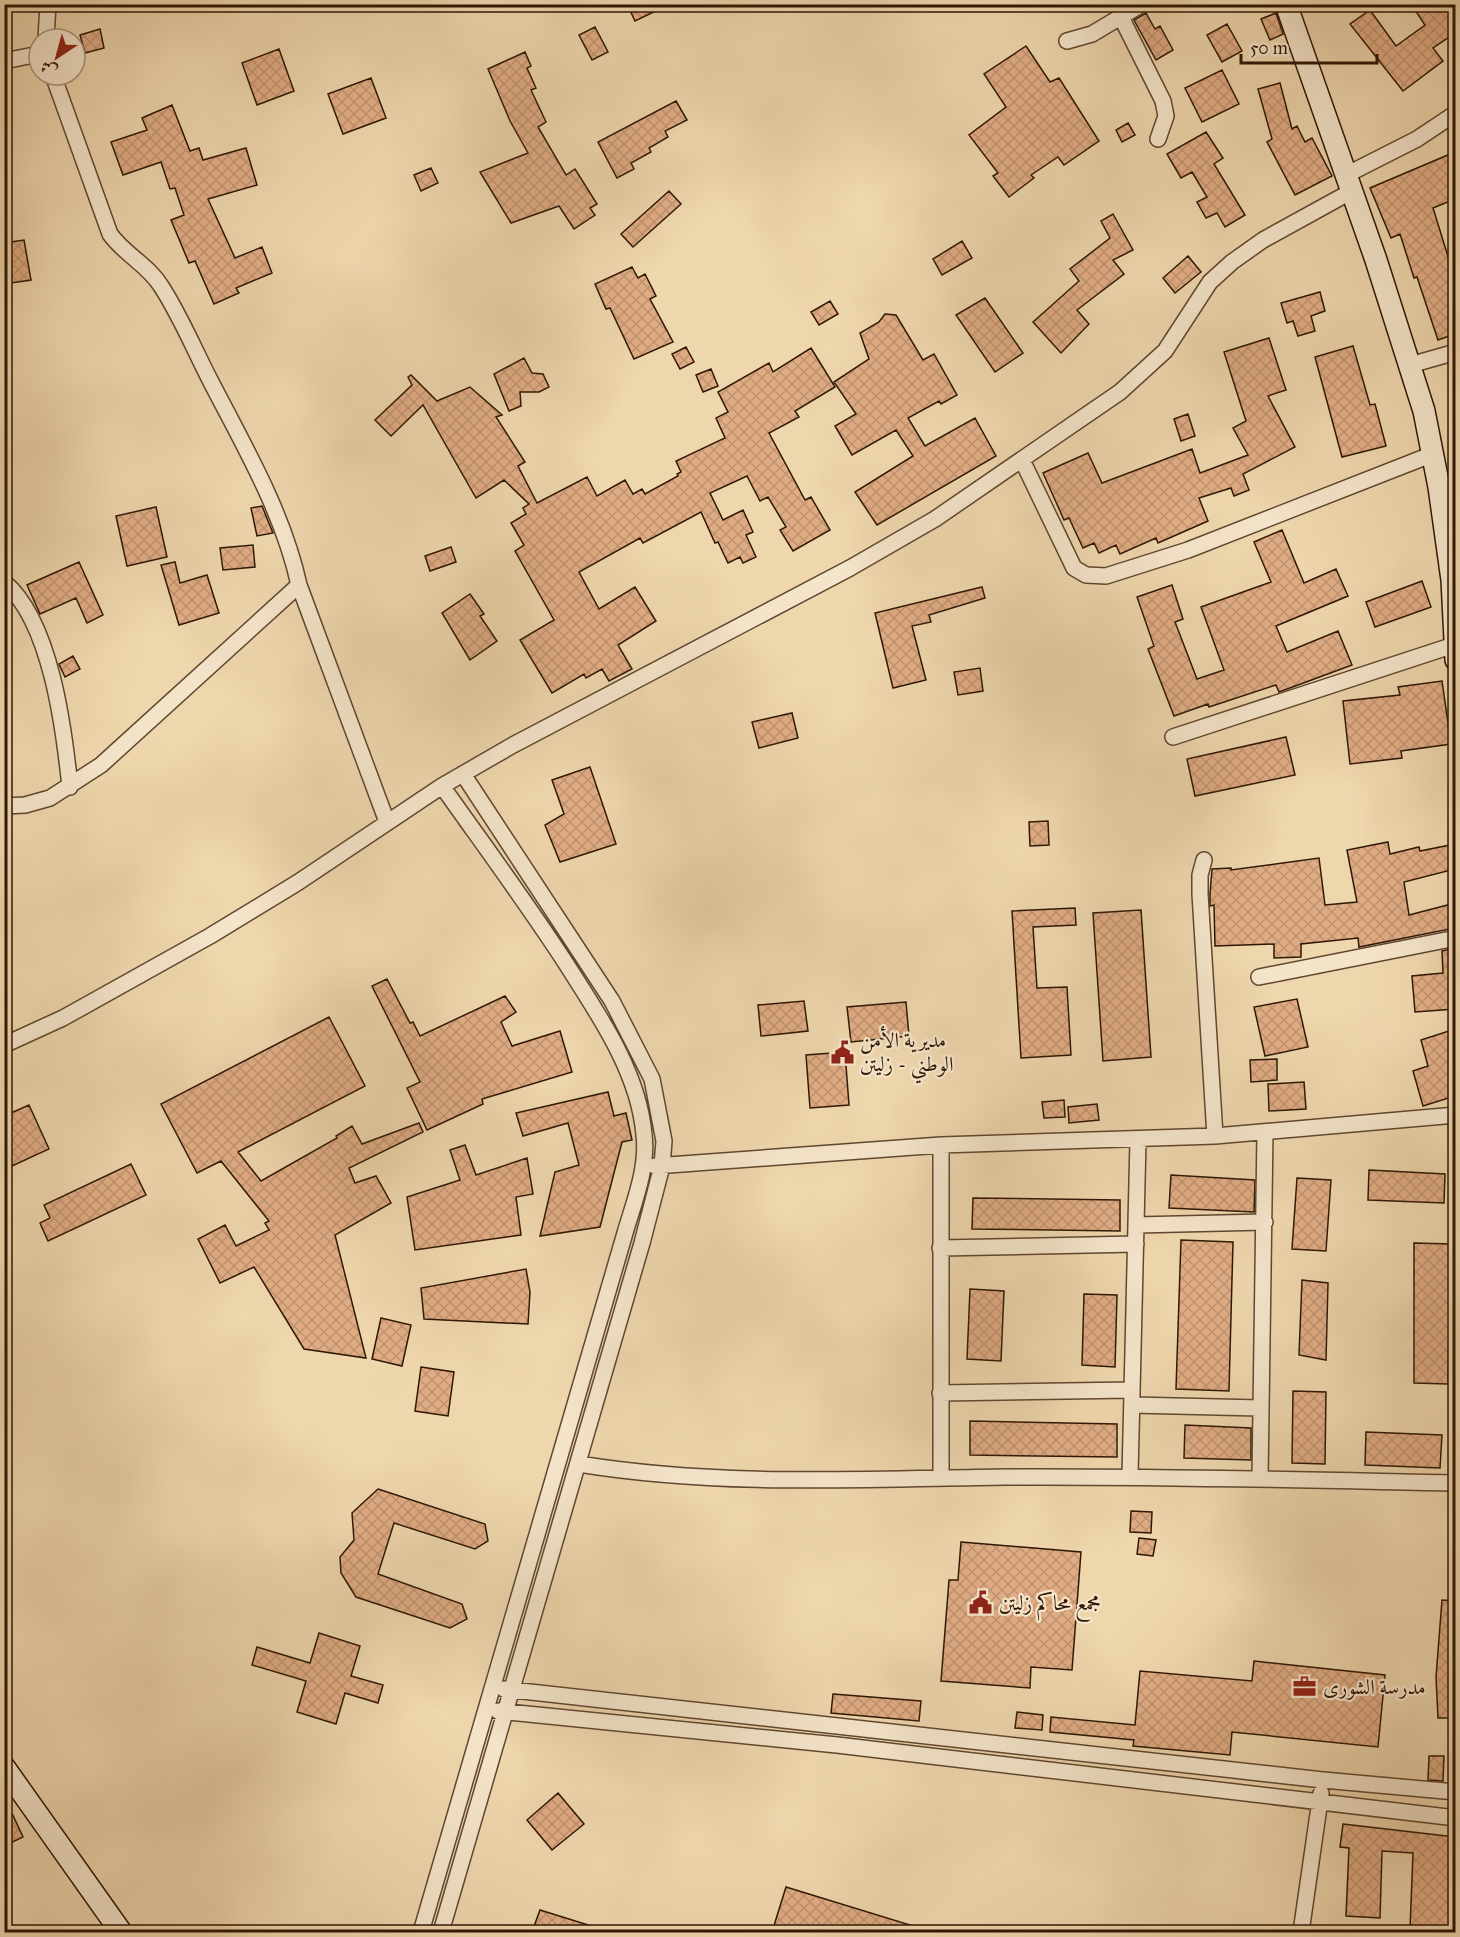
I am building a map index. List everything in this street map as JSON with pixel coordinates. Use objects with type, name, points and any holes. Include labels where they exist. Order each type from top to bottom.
[{"type":"street","points":[[47,27],[48,4]]},
{"type":"street","points":[[1067,41],[1092,34],[1142,4]]},
{"type":"street","points":[[1173,737],[1455,652],[1450,530],[1424,411],[1349,183],[1286,4]]},
{"type":"street","points":[[1121,17],[1163,101],[1166,116],[1158,139]]},
{"type":"street","points":[[4,61],[27,56]]},
{"type":"street","points":[[57,87],[110,234],[119,247],[139,260],[161,286],[253,465],[290,546],[299,585],[387,822]]},
{"type":"street","points":[[4,1045],[63,1018],[210,936],[297,883],[463,774],[850,568],[935,519],[1120,392],[1165,351],[1210,282],[1232,262],[1455,113]]},
{"type":"street","points":[[1410,365],[1455,352]]},
{"type":"street","points":[[1022,460],[1074,568],[1086,575],[1106,576],[1188,550],[1432,454]]},
{"type":"street","points":[[4,582],[27,608],[41,642],[64,730],[70,787]]},
{"type":"street","points":[[4,806],[25,806],[50,798],[101,765],[299,585]]},
{"type":"street","points":[[441,1932],[579,1464],[662,1166],[664,1141],[652,1079],[612,1001],[463,774]]},
{"type":"street","points":[[421,1932],[563,1452],[643,1167],[645,1137],[634,1084],[593,1006],[546,934],[442,786]]},
{"type":"street","points":[[1204,860],[1200,875],[1200,894],[1215,1136]]},
{"type":"street","points":[[1259,977],[1455,938]]},
{"type":"street","points":[[643,1167],[941,1145],[1215,1136],[1455,1114]]},
{"type":"street","points":[[1260,1479],[1265,1132]]},
{"type":"street","points":[[1130,1476],[1138,1140]]},
{"type":"street","points":[[941,1145],[941,1478]]},
{"type":"street","points":[[1136,1225],[1264,1222]]},
{"type":"street","points":[[940,1248],[1136,1244]]},
{"type":"street","points":[[940,1393],[1132,1397],[1260,1408]]},
{"type":"street","points":[[579,1464],[634,1473],[709,1478],[1130,1476],[1455,1483]]},
{"type":"street","points":[[493,1688],[839,1728],[1455,1792]]},
{"type":"street","points":[[486,1709],[837,1745],[1455,1818]]},
{"type":"street","points":[[837,1745],[839,1728]]},
{"type":"street","points":[[4,1767],[121,1932]]},
{"type":"street","points":[[1301,1932],[1323,1780]]},
{"type":"building","points":[[627,4],[670,4],[635,21]]},
{"type":"building","points":[[1424,4],[1455,4],[1455,33],[1433,48],[1443,61],[1403,91],[1350,24],[1370,10],[1396,46],[1425,25],[1415,10]]},
{"type":"building","points":[[1146,13],[1155,29],[1160,26],[1173,50],[1156,60],[1134,20]]},
{"type":"building","points":[[1276,13],[1283,34],[1270,40],[1261,19]]},
{"type":"building","points":[[1227,24],[1242,51],[1222,62],[1207,35]]},
{"type":"building","points":[[595,27],[608,52],[592,60],[579,35]]},
{"type":"building","points":[[100,29],[104,48],[87,52],[87,33]]},
{"type":"building","points":[[1026,46],[1050,82],[1059,78],[1099,141],[1064,165],[1058,157],[1031,175],[1034,178],[1009,197],[993,176],[998,173],[969,135],[1006,107],[984,74]]},
{"type":"building","points":[[279,49],[294,91],[257,105],[242,63]]},
{"type":"building","points":[[525,52],[531,66],[527,68],[536,88],[531,90],[546,122],[538,127],[566,175],[575,169],[597,204],[590,208],[595,215],[574,229],[559,206],[511,223],[480,172],[528,153],[510,121],[488,69]]},
{"type":"building","points":[[1222,70],[1239,104],[1202,122],[1185,88]]},
{"type":"building","points":[[371,78],[386,118],[343,134],[328,94]]},
{"type":"building","points":[[1280,83],[1292,129],[1297,126],[1305,142],[1312,138],[1332,176],[1295,195],[1267,142],[1272,139],[1258,89]]},
{"type":"building","points":[[676,101],[687,120],[665,131],[668,137],[649,148],[651,152],[631,163],[634,169],[617,178],[598,142]]},
{"type":"building","points":[[172,105],[190,151],[199,148],[203,160],[246,148],[257,185],[208,199],[235,258],[262,247],[272,273],[236,288],[239,293],[214,304],[195,261],[189,263],[171,220],[184,215],[175,188],[170,189],[161,162],[123,175],[111,142],[147,130],[142,118]]},
{"type":"building","points":[[1128,123],[1135,135],[1122,142],[1116,130]]},
{"type":"building","points":[[1206,132],[1223,158],[1214,164],[1245,215],[1225,227],[1217,213],[1206,218],[1197,202],[1207,197],[1192,172],[1181,178],[1167,154]]},
{"type":"building","points":[[1455,152],[1455,199],[1433,208],[1455,279],[1455,334],[1438,340],[1400,234],[1391,238],[1370,188]]},
{"type":"building","points":[[431,168],[438,183],[421,191],[414,175]]},
{"type":"building","points":[[669,191],[681,204],[633,247],[621,234]]},
{"type":"building","points":[[1113,214],[1133,250],[1113,260],[1124,274],[1077,310],[1089,324],[1061,353],[1033,322],[1079,281],[1070,269],[1110,238],[1101,221]]},
{"type":"building","points":[[24,240],[31,280],[4,284],[4,243]]},
{"type":"building","points":[[962,241],[972,258],[942,275],[933,259]]},
{"type":"building","points":[[1188,256],[1201,272],[1175,293],[1163,278]]},
{"type":"building","points":[[632,267],[638,278],[645,274],[656,296],[650,299],[673,342],[634,359],[610,308],[606,309],[595,284]]},
{"type":"building","points":[[1320,292],[1325,311],[1311,316],[1315,331],[1298,336],[1293,321],[1287,323],[1281,303]]},
{"type":"building","points":[[985,298],[1023,353],[995,372],[956,315]]},
{"type":"building","points":[[830,301],[838,314],[819,325],[811,312]]},
{"type":"building","points":[[885,314],[896,315],[923,360],[934,354],[957,395],[941,404],[939,401],[908,418],[925,446],[975,418],[996,456],[877,525],[855,492],[913,456],[896,430],[852,455],[835,426],[856,414],[834,382],[869,359],[860,333],[879,322]]},
{"type":"building","points":[[1269,338],[1286,390],[1268,396],[1295,447],[1243,474],[1249,490],[1234,496],[1231,488],[1199,498],[1208,521],[1158,543],[1156,538],[1120,554],[1116,545],[1099,553],[1094,543],[1083,548],[1069,518],[1064,520],[1043,473],[1088,453],[1102,483],[1192,449],[1200,473],[1248,455],[1233,428],[1246,421],[1224,352]]},
{"type":"building","points":[[1353,346],[1370,405],[1375,404],[1386,446],[1342,457],[1315,357]]},
{"type":"building","points":[[686,347],[694,362],[680,369],[672,354]]},
{"type":"building","points":[[811,348],[835,387],[795,411],[799,417],[769,433],[805,500],[811,497],[830,530],[793,551],[780,530],[786,527],[768,497],[760,501],[747,476],[710,493],[723,520],[743,510],[753,532],[746,535],[756,557],[743,563],[740,557],[728,563],[718,542],[715,543],[701,512],[643,543],[640,538],[579,572],[599,609],[635,587],[656,621],[618,645],[632,669],[609,681],[602,669],[586,678],[584,674],[552,693],[520,640],[554,620],[515,551],[524,545],[511,523],[526,514],[523,508],[529,504],[504,480],[476,498],[423,405],[391,436],[375,420],[412,385],[408,377],[411,375],[437,401],[470,387],[502,415],[496,417],[525,462],[518,466],[537,503],[587,477],[597,496],[625,480],[633,494],[642,489],[645,494],[678,476],[677,474],[681,472],[676,461],[725,438],[716,418],[728,412],[718,392],[769,363],[773,372]]},
{"type":"building","points":[[524,358],[532,373],[543,374],[549,387],[539,392],[520,392],[521,406],[509,411],[494,374]]},
{"type":"building","points":[[711,369],[718,386],[703,392],[696,375]]},
{"type":"building","points":[[1188,414],[1195,436],[1181,441],[1174,419]]},
{"type":"building","points":[[262,506],[273,533],[257,536],[251,508]]},
{"type":"building","points":[[156,507],[167,557],[127,566],[116,516]]},
{"type":"building","points":[[1282,530],[1304,583],[1336,569],[1348,596],[1276,626],[1287,652],[1338,631],[1352,665],[1279,692],[1276,685],[1174,716],[1148,649],[1154,646],[1137,597],[1172,585],[1183,619],[1175,622],[1197,679],[1224,670],[1201,607],[1271,582],[1254,542]]},
{"type":"building","points":[[253,545],[255,567],[223,570],[220,548]]},
{"type":"building","points":[[451,547],[456,562],[430,571],[425,556]]},
{"type":"building","points":[[79,562],[103,615],[87,623],[76,598],[40,614],[27,585]]},
{"type":"building","points":[[175,562],[180,583],[207,575],[219,613],[179,625],[161,565]]},
{"type":"building","points":[[1422,581],[1431,607],[1375,627],[1366,602]]},
{"type":"building","points":[[982,587],[985,598],[929,615],[931,622],[912,626],[926,680],[893,688],[875,613]]},
{"type":"building","points":[[470,594],[484,614],[480,616],[497,641],[470,660],[442,613]]},
{"type":"building","points":[[73,656],[80,669],[65,677],[59,664]]},
{"type":"building","points":[[980,668],[983,691],[958,695],[954,672]]},
{"type":"building","points":[[1442,681],[1451,744],[1401,751],[1402,758],[1350,764],[1343,701],[1400,695],[1398,687]]},
{"type":"building","points":[[792,713],[798,738],[759,748],[752,722]]},
{"type":"building","points":[[1286,737],[1295,775],[1195,796],[1187,759]]},
{"type":"building","points":[[590,767],[616,844],[560,862],[545,825],[564,814],[552,780]]},
{"type":"building","points":[[1048,821],[1049,845],[1030,846],[1029,822]]},
{"type":"building","points":[[1388,842],[1390,854],[1419,847],[1420,851],[1455,844],[1455,869],[1404,882],[1409,915],[1455,903],[1455,928],[1359,947],[1358,938],[1301,944],[1301,957],[1274,958],[1274,944],[1215,946],[1214,905],[1210,906],[1212,869],[1231,868],[1231,870],[1319,858],[1325,905],[1357,902],[1347,850]]},
{"type":"building","points":[[1075,908],[1076,925],[1033,927],[1037,988],[1067,987],[1071,1055],[1021,1058],[1012,911]]},
{"type":"building","points":[[1141,910],[1151,1057],[1103,1061],[1093,913]]},
{"type":"building","points":[[1455,948],[1455,1009],[1415,1012],[1412,976],[1443,973],[1442,951]]},
{"type":"building","points":[[387,979],[410,1023],[413,1022],[420,1036],[505,996],[516,1012],[501,1022],[512,1046],[560,1031],[572,1072],[482,1099],[483,1104],[427,1130],[407,1088],[420,1082],[372,986]]},
{"type":"building","points":[[1297,999],[1308,1047],[1265,1056],[1254,1007]]},
{"type":"building","points":[[804,1001],[808,1031],[761,1036],[758,1005]]},
{"type":"building","points":[[906,1002],[909,1036],[851,1042],[847,1007]]},
{"type":"building","points":[[329,1017],[365,1086],[238,1152],[261,1181],[337,1138],[336,1136],[352,1126],[362,1144],[419,1123],[423,1132],[349,1168],[355,1183],[376,1176],[391,1203],[335,1235],[366,1358],[304,1349],[254,1267],[220,1283],[198,1239],[225,1225],[236,1246],[269,1230],[265,1223],[269,1221],[221,1161],[197,1173],[161,1104]]},
{"type":"building","points":[[1455,1029],[1455,1096],[1423,1106],[1413,1071],[1428,1066],[1421,1040]]},
{"type":"building","points":[[845,1052],[849,1105],[810,1108],[806,1055]]},
{"type":"building","points":[[1277,1059],[1277,1080],[1251,1082],[1250,1060]]},
{"type":"building","points":[[1304,1082],[1306,1109],[1269,1111],[1268,1084]]},
{"type":"building","points":[[608,1092],[614,1116],[626,1113],[632,1140],[622,1142],[600,1227],[540,1236],[555,1172],[579,1165],[568,1123],[523,1136],[516,1113]]},
{"type":"building","points":[[1064,1100],[1065,1117],[1044,1118],[1042,1102]]},
{"type":"building","points":[[1097,1104],[1099,1120],[1069,1123],[1068,1107]]},
{"type":"building","points":[[29,1105],[49,1149],[12,1166],[4,1150],[4,1116]]},
{"type":"building","points":[[465,1145],[476,1175],[527,1158],[533,1194],[516,1197],[521,1235],[415,1250],[407,1197],[460,1180],[450,1150]]},
{"type":"building","points":[[131,1164],[146,1195],[48,1241],[40,1223],[50,1218],[44,1205]]},
{"type":"building","points":[[1369,1170],[1445,1174],[1444,1203],[1368,1200]]},
{"type":"building","points":[[1171,1175],[1255,1180],[1254,1212],[1169,1208]]},
{"type":"building","points":[[1297,1178],[1331,1180],[1326,1251],[1292,1249]]},
{"type":"building","points":[[973,1198],[1120,1200],[1120,1231],[972,1229]]},
{"type":"building","points":[[1181,1240],[1233,1242],[1229,1391],[1176,1389]]},
{"type":"building","points":[[1414,1243],[1450,1244],[1448,1384],[1414,1383]]},
{"type":"building","points":[[526,1269],[530,1292],[528,1324],[424,1319],[421,1288]]},
{"type":"building","points":[[1302,1280],[1328,1283],[1326,1360],[1299,1355]]},
{"type":"building","points":[[970,1289],[1004,1291],[1001,1361],[967,1359]]},
{"type":"building","points":[[1084,1294],[1117,1295],[1115,1367],[1082,1365]]},
{"type":"building","points":[[381,1318],[411,1325],[402,1366],[372,1359]]},
{"type":"building","points":[[421,1367],[454,1372],[448,1416],[415,1411]]},
{"type":"building","points":[[1293,1391],[1326,1392],[1325,1464],[1292,1463]]},
{"type":"building","points":[[970,1421],[1117,1424],[1117,1457],[970,1455]]},
{"type":"building","points":[[1185,1425],[1251,1428],[1251,1460],[1184,1458]]},
{"type":"building","points":[[1366,1432],[1442,1435],[1440,1468],[1365,1465]]},
{"type":"building","points":[[378,1489],[485,1524],[488,1541],[475,1549],[394,1523],[378,1574],[462,1604],[467,1619],[450,1628],[356,1597],[341,1573],[340,1557],[354,1540],[352,1513]]},
{"type":"building","points":[[1131,1511],[1152,1512],[1151,1533],[1130,1532]]},
{"type":"building","points":[[1139,1538],[1156,1540],[1153,1556],[1137,1554]]},
{"type":"building","points":[[961,1542],[1081,1552],[1072,1670],[1031,1667],[1030,1688],[941,1681],[949,1580],[958,1580]]},
{"type":"building","points":[[1442,1600],[1455,1601],[1455,1665],[1452,1665],[1454,1718],[1438,1718],[1436,1677]]},
{"type":"building","points":[[319,1633],[360,1646],[351,1676],[383,1685],[378,1703],[345,1693],[336,1724],[297,1712],[306,1681],[252,1665],[257,1647],[310,1663]]},
{"type":"building","points":[[1254,1661],[1385,1675],[1378,1747],[1232,1732],[1230,1755],[1133,1746],[1134,1740],[1050,1732],[1051,1717],[1135,1725],[1140,1671],[1252,1681]]},
{"type":"building","points":[[833,1694],[921,1701],[919,1721],[831,1713]]},
{"type":"building","points":[[1017,1712],[1043,1715],[1042,1730],[1015,1728]]},
{"type":"building","points":[[1429,1756],[1444,1756],[1443,1781],[1428,1780]]},
{"type":"building","points":[[558,1793],[584,1824],[552,1850],[527,1820]]},
{"type":"building","points":[[4,1796],[23,1837],[4,1846]]},
{"type":"building","points":[[1343,1824],[1455,1837],[1455,1931],[1410,1929],[1413,1853],[1382,1851],[1380,1918],[1346,1916],[1349,1848],[1340,1847]]},
{"type":"building","points":[[786,1887],[923,1929],[923,1932],[772,1932]]},
{"type":"building","points":[[540,1910],[601,1929],[600,1932],[532,1932]]},
{"type":"place","name":"مديرية الأمن الوطني - زليتن","points":[[842,1052]]},
{"type":"place","name":"مجمع محاكم زليتن","points":[[981,1603]]},
{"type":"place","name":"مدرسة الشورى","points":[[1305,1687]]}]
